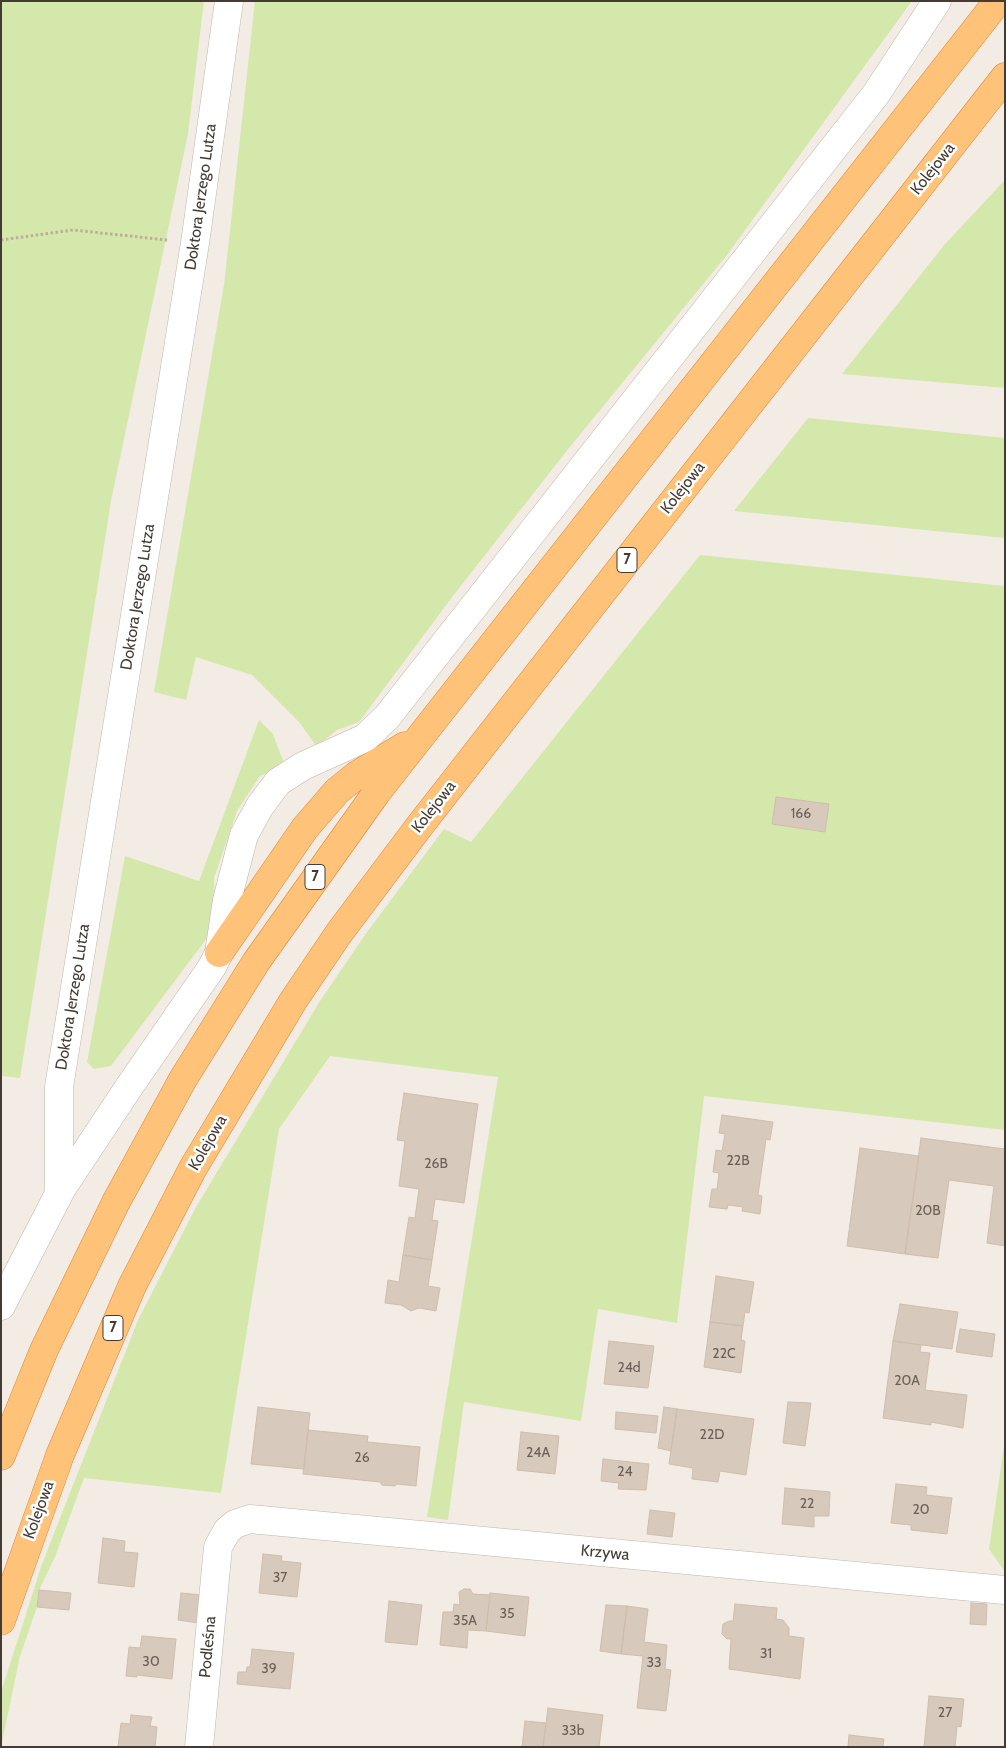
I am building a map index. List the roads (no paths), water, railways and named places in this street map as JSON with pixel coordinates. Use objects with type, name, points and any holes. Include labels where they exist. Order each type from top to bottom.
[{"type":"highway","name":"7","points":[[1,1456],[22,1402],[65,1306],[116,1202],[183,1079],[256,962],[378,792],[421,736],[998,1]]},
{"type":"highway","name":"Kolejowa","points":[[1,1621],[60,1455],[132,1286],[194,1168],[293,1002],[339,934],[421,824],[1005,77]]},
{"type":"highway","points":[[219,953],[305,828],[337,791],[357,775],[421,736]]},
{"type":"street","name":"Doktora Jerzego Lutza","points":[[59,1194],[59,1087],[195,242],[229,1]]},
{"type":"street","points":[[1,1306],[59,1194],[129,1086],[212,968],[219,953],[227,900],[244,835],[260,806],[278,782],[303,766],[365,738],[387,717],[876,94],[937,1]]},
{"type":"street","name":"Krzywa","points":[[218,1547],[227,1531],[235,1524],[250,1519],[1005,1590]]},
{"type":"street","name":"Podleśna","points":[[199,1747],[218,1547]]}]
